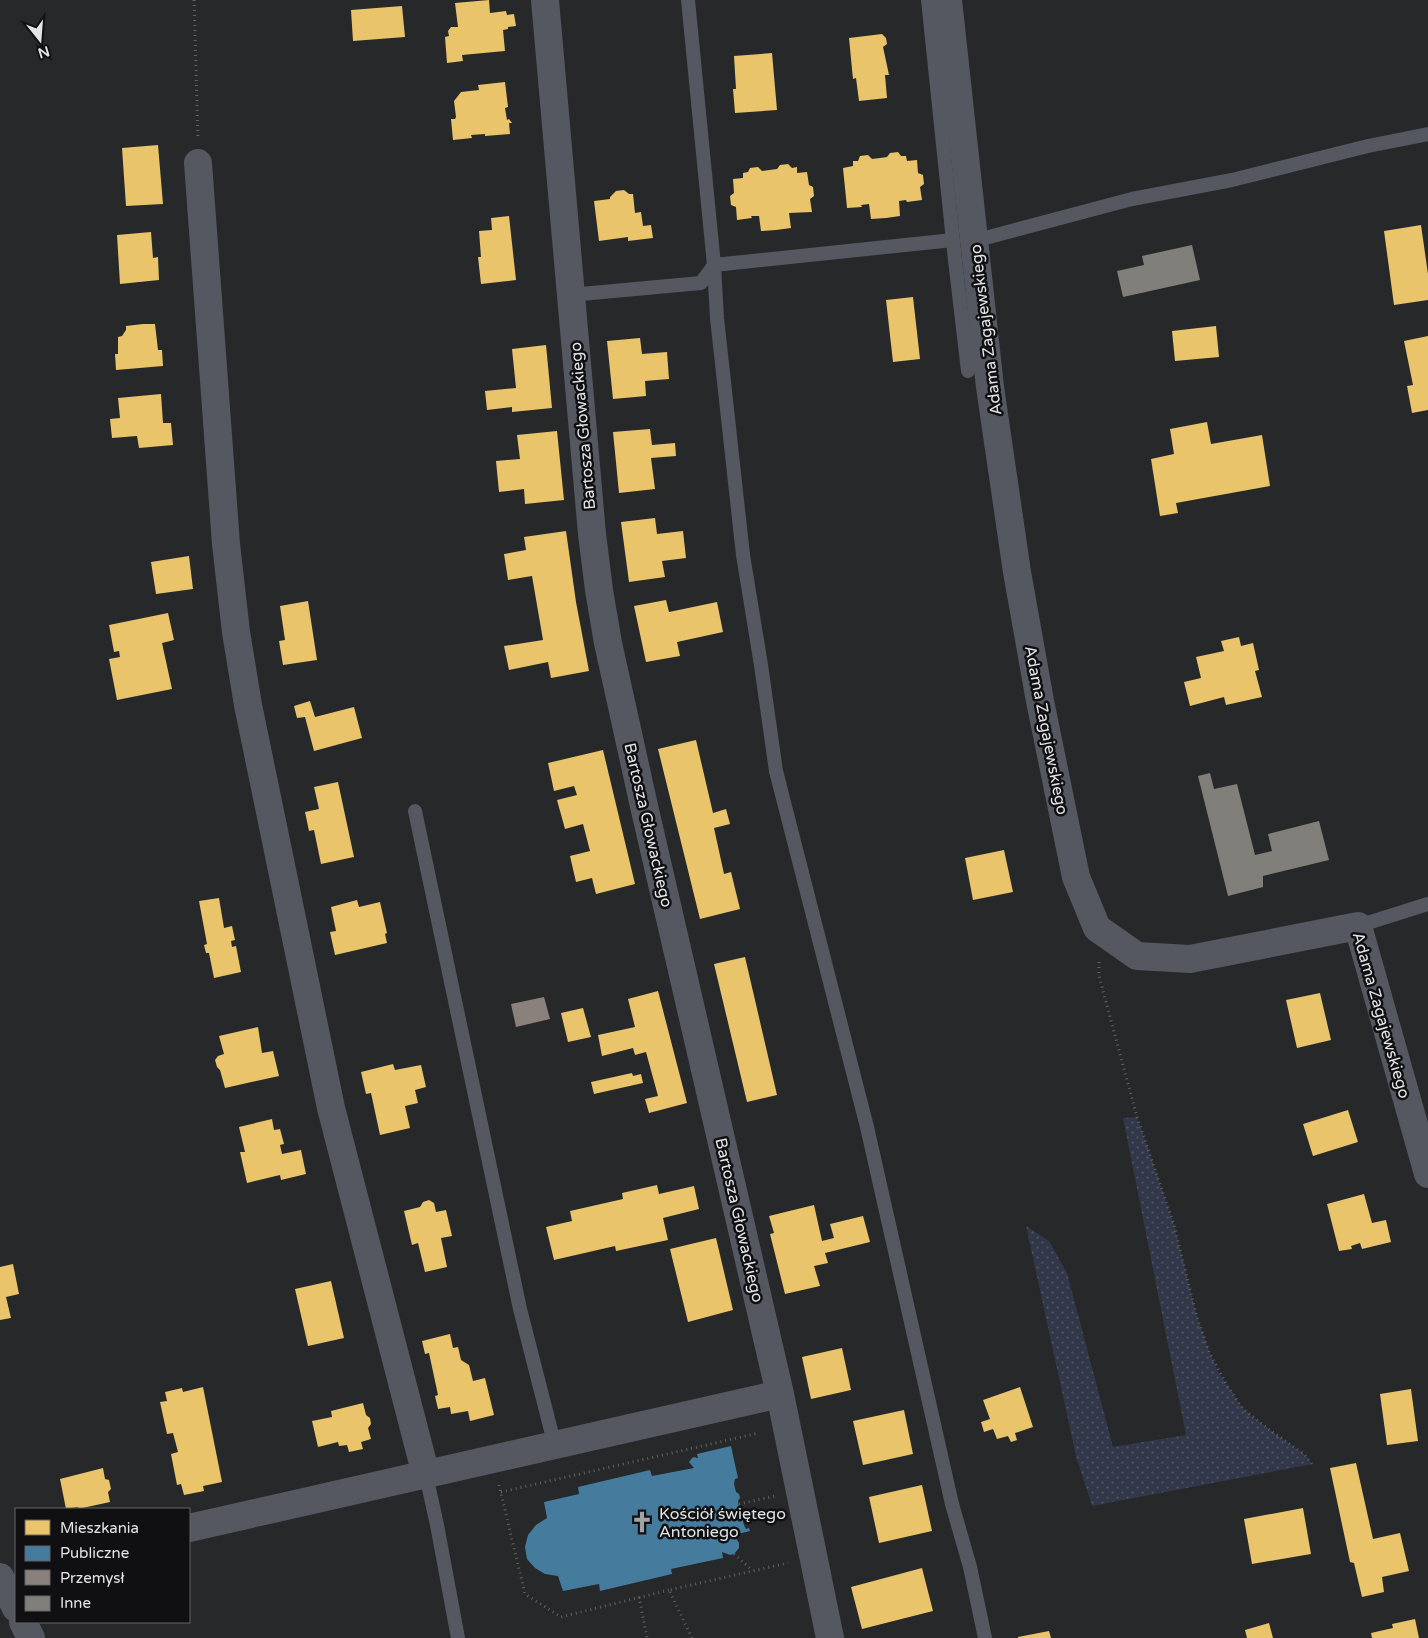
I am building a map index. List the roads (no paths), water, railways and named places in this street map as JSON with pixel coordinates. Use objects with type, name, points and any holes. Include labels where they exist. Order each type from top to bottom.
[{"type":"street","name":"Bartosza Głowackiego","points":[[545,0],[592,534],[608,643],[780,1394],[830,1638]]},
{"type":"street","name":"Adama Zagajewskiego","points":[[948,0],[964,240],[992,396],[1017,572],[1040,701],[1076,877],[1097,928],[1137,956],[1190,959],[1358,926],[1428,1174]]},
{"type":"street","points":[[198,163],[226,544],[236,632],[248,705],[331,1108],[426,1475]]},
{"type":"street","points":[[190,1528],[780,1394]]},
{"type":"street","points":[[0,1578],[15,1606]]},
{"type":"street","points":[[24,1623],[31,1638]]},
{"type":"lane","points":[[688,0],[714,265],[717,318],[743,555],[776,771],[867,1127],[952,1504],[970,1567],[985,1638]]},
{"type":"lane","points":[[928,0],[964,240],[968,371]]},
{"type":"lane","points":[[570,295],[701,282],[714,265],[964,240],[1132,198],[1232,180],[1368,146],[1428,134]]},
{"type":"lane","points":[[415,811],[520,1309],[555,1446]]},
{"type":"lane","points":[[1358,926],[1428,904]]},
{"type":"lane","points":[[426,1475],[458,1638]]},
{"type":"place","name":"Kościół świętego Antoniego","points":[[642,1522]]}]
